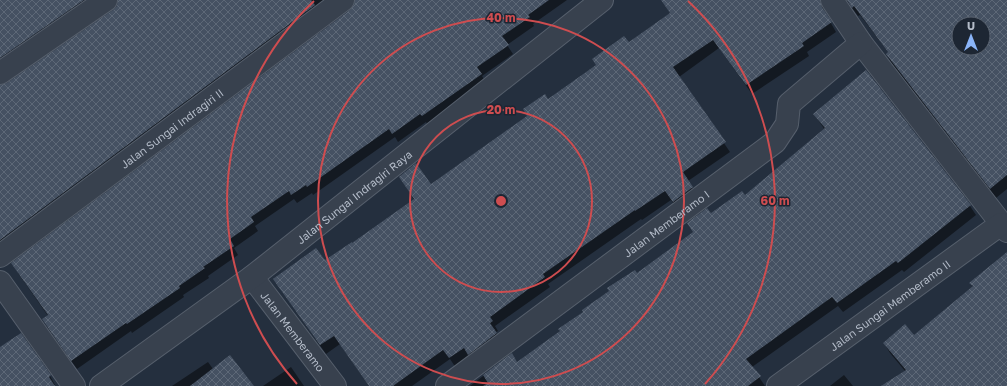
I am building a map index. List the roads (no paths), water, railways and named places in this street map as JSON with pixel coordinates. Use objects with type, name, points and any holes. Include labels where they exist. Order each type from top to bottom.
[{"type":"street","points":[[0,73],[106,0]]},
{"type":"street","name":"Jalan Sungai Indragiri II","points":[[0,256],[343,0]]},
{"type":"street","name":"Jalan Sungai Indragiri Raya","points":[[101,386],[252,276],[602,0]]},
{"type":"street","points":[[832,0],[861,43],[1004,227]]},
{"type":"street","name":"Jalan Memberamo I","points":[[447,386],[775,142],[787,124],[789,104],[861,43]]},
{"type":"street","name":"Jalan Sungai Memberamo II","points":[[778,386],[1004,227]]},
{"type":"street","name":"Jalan Memberamo","points":[[252,276],[335,386]]},
{"type":"street","points":[[0,282],[74,386]]}]
